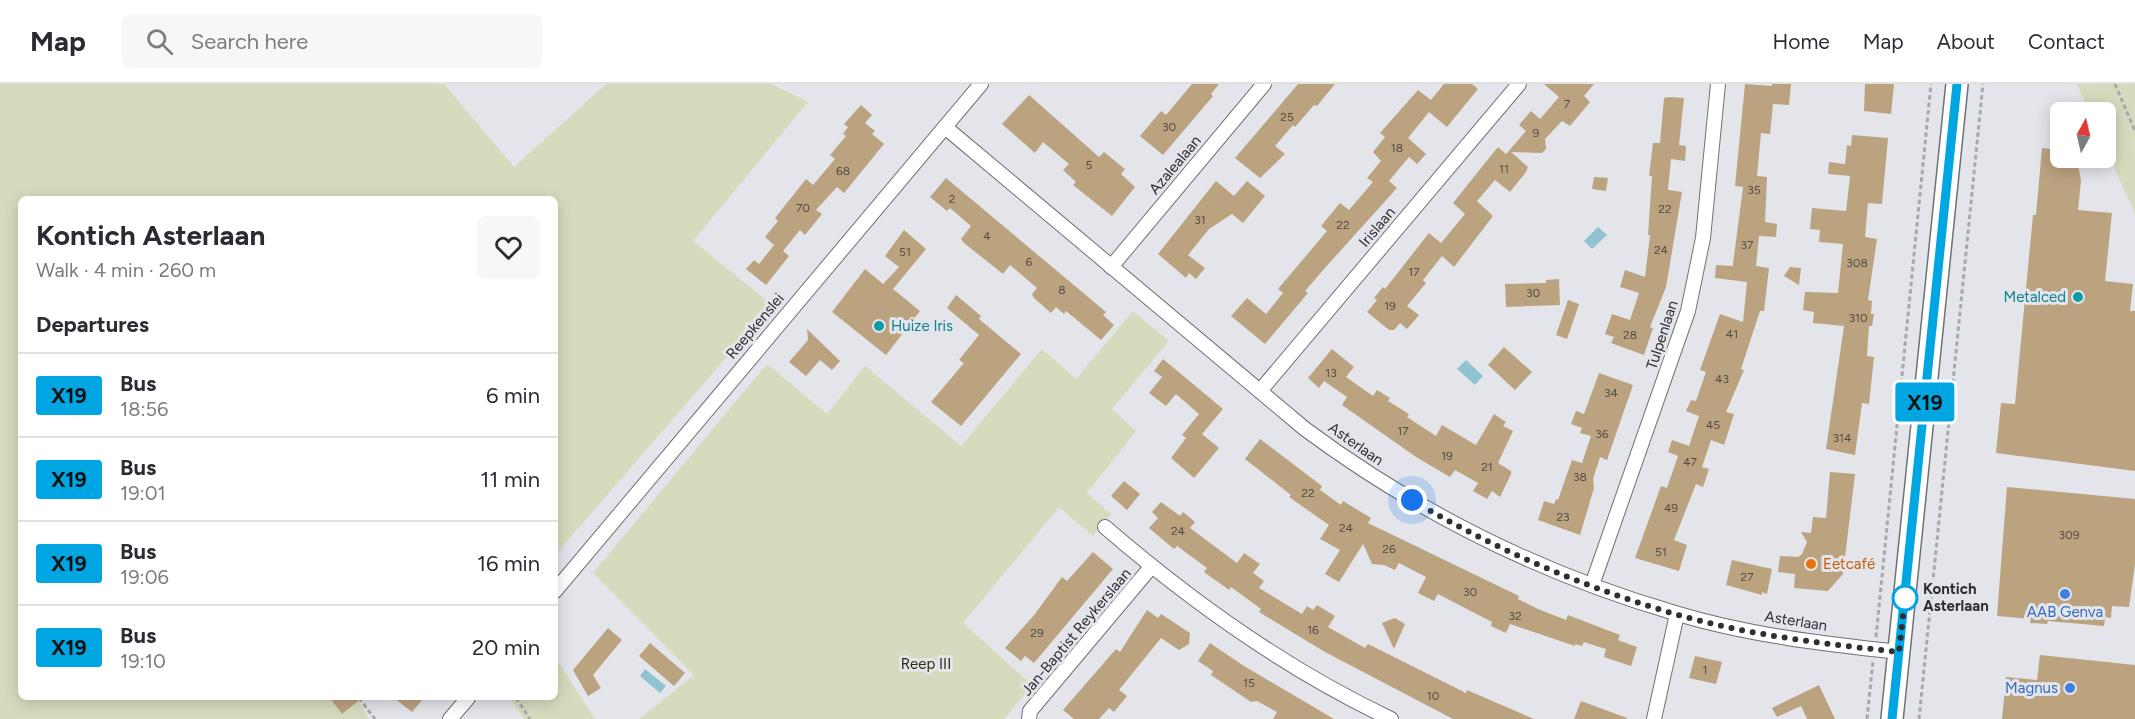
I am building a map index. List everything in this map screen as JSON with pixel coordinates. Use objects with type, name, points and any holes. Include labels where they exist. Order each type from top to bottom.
[{"type":"main road","points":[[1892,719],[1957,84]]},
{"type":"street","name":"Reepkenslei","points":[[558,587],[981,84]]},
{"type":"street","name":"Azalealaan","points":[[1112,267],[1264,84]]},
{"type":"street","name":"Irislaan","points":[[1260,391],[1519,84]]},
{"type":"street","name":"Tulpenlaan","points":[[1592,585],[1688,311],[1703,238],[1718,84]]},
{"type":"street","name":"Asterlaan","points":[[945,126],[1260,391],[1337,452],[1427,509],[1520,556],[1592,585],[1677,614],[1779,635],[1899,652]]},
{"type":"street","points":[[1105,527],[1151,567],[1216,615],[1282,659],[1391,719]]},
{"type":"street","name":"Jan-Baptist Reykerslaan","points":[[1029,719],[1030,711],[1151,567]]},
{"type":"street","points":[[1654,719],[1677,614]]},
{"type":"street","points":[[450,719],[466,700]]},
{"type":"path","points":[[1867,719],[1931,84]]},
{"type":"path","points":[[1919,719],[1983,84]]},
{"type":"path","points":[[2115,84],[2135,131]]},
{"type":"path","points":[[361,700],[375,719]]},
{"type":"path","points":[[517,700],[530,719]]},
{"type":"green space","points":[[0,84],[444,84],[514,167],[606,84],[771,84],[808,102],[693,241],[772,305],[558,552],[558,196],[18,196],[18,700],[358,700],[369,719],[0,719]]},
{"type":"green space","points":[[2077,84],[2135,84],[2135,214],[2114,168],[2116,102],[2085,102]]},
{"type":"green space","name":"Reep III","points":[[1133,311],[1169,341],[1112,409],[1136,431],[1087,493],[1111,514],[1093,536],[1059,507],[963,623],[1032,685],[1004,719],[639,719],[694,675],[593,573],[767,364],[827,414],[865,366],[961,446],[1042,349],[1076,379]]},
{"type":"green space","points":[[558,662],[595,719],[524,719],[511,700],[558,700]]},
{"type":"water","points":[[1598,227],[1607,235],[1592,249],[1584,241]]},
{"type":"water","points":[[1466,360],[1483,376],[1475,385],[1457,369]]},
{"type":"water","points":[[645,669],[666,686],[660,693],[640,676]]},
{"type":"building","points":[[1192,84],[1219,84],[1211,94],[1213,96],[1163,155],[1140,136],[1161,111],[1166,115]]},
{"type":"building","points":[[1298,84],[1335,84],[1317,106],[1314,105],[1295,127],[1293,125],[1275,146],[1285,154],[1260,178],[1235,158]]},
{"type":"building","points":[[1444,84],[1472,84],[1478,89],[1447,127],[1429,112],[1408,138],[1426,154],[1417,164],[1409,157],[1389,181],[1397,188],[1305,291],[1308,293],[1265,344],[1231,316],[1247,298],[1266,314],[1283,293],[1278,289],[1327,231],[1321,226],[1340,203],[1349,210],[1373,182],[1367,178],[1381,161],[1373,152],[1385,137],[1380,133],[1418,90],[1431,100]]},
{"type":"building","points":[[1544,84],[1594,84],[1584,96],[1590,102],[1570,126],[1562,121],[1545,139],[1546,149],[1542,153],[1511,152],[1528,167],[1526,172],[1510,192],[1495,180],[1477,201],[1493,216],[1454,267],[1442,256],[1423,280],[1426,283],[1407,306],[1419,315],[1407,329],[1400,323],[1394,330],[1389,330],[1367,312],[1377,300],[1374,298],[1383,287],[1385,289],[1429,233],[1441,243],[1465,214],[1453,203],[1481,168],[1498,147],[1506,154],[1526,131],[1519,125],[1531,111],[1540,119],[1559,97]]},
{"type":"building","points":[[1745,84],[1772,86],[1772,84],[1791,84],[1789,105],[1773,104],[1770,134],[1761,133],[1757,176],[1767,177],[1765,222],[1777,224],[1776,237],[1759,236],[1756,266],[1769,268],[1764,311],[1760,311],[1741,369],[1744,370],[1726,412],[1734,414],[1724,445],[1711,440],[1702,467],[1709,469],[1703,487],[1696,484],[1674,540],[1687,545],[1679,571],[1635,558],[1661,486],[1667,488],[1678,456],[1668,452],[1672,440],[1689,446],[1699,416],[1686,411],[1691,400],[1696,401],[1706,372],[1700,370],[1720,314],[1743,322],[1747,282],[1715,278],[1716,265],[1733,266],[1743,187],[1735,186]]},
{"type":"building","points":[[1865,84],[1894,84],[1891,114],[1864,111]]},
{"type":"building","points":[[1029,95],[1099,157],[1104,152],[1125,169],[1121,174],[1135,187],[1112,216],[1073,185],[1076,182],[1063,170],[1069,164],[1043,142],[1035,153],[1002,124]]},
{"type":"building","points":[[1664,98],[1684,98],[1679,145],[1686,146],[1685,161],[1671,159],[1668,190],[1682,192],[1666,287],[1650,327],[1653,328],[1644,355],[1611,343],[1614,337],[1605,334],[1612,314],[1630,320],[1639,293],[1620,287],[1625,270],[1645,277],[1650,235],[1648,235],[1652,176],[1649,176],[1653,143],[1660,143]]},
{"type":"building","points":[[861,105],[872,115],[865,123],[875,131],[872,134],[884,144],[844,193],[837,187],[816,210],[822,214],[805,235],[800,230],[783,251],[789,256],[766,285],[746,269],[754,260],[759,264],[774,245],[765,237],[778,221],[775,218],[806,179],[813,185],[835,159],[830,155],[846,136],[843,134],[848,127],[844,124]]},
{"type":"building","points":[[1852,135],[1888,138],[1882,204],[1868,203],[1865,237],[1877,239],[1868,300],[1872,301],[1871,314],[1874,314],[1872,326],[1869,326],[1867,356],[1874,357],[1869,404],[1862,403],[1855,455],[1826,449],[1844,326],[1813,323],[1814,312],[1803,310],[1805,292],[1838,293],[1843,244],[1819,242],[1820,230],[1810,229],[1812,208],[1846,211],[1850,176],[1828,174],[1829,162],[1845,164],[1847,145],[1851,146]]},
{"type":"building","name":"Metalced","points":[[2042,148],[2050,149],[2050,168],[2079,168],[2081,181],[2078,210],[2112,213],[2105,281],[2133,284],[2130,311],[2135,311],[2135,471],[1996,453],[2001,403],[2015,404],[2033,215],[2036,215]]},
{"type":"building","points":[[1594,177],[1608,178],[1606,191],[1592,189]]},
{"type":"building","points":[[946,178],[1106,312],[1103,315],[1114,325],[1101,340],[1066,311],[1064,314],[1056,307],[1051,313],[1034,298],[1032,294],[1037,288],[1010,265],[1003,274],[964,243],[961,239],[971,226],[950,208],[947,211],[930,197]]},
{"type":"building","points":[[1216,181],[1234,196],[1247,181],[1265,196],[1243,223],[1232,214],[1209,229],[1188,255],[1205,268],[1196,279],[1189,273],[1186,278],[1158,254]]},
{"type":"building","name":"Huize Iris","points":[[904,230],[926,249],[893,289],[920,311],[886,355],[832,312],[865,269],[883,284],[899,267],[885,256]]},
{"type":"building","points":[[1790,267],[1801,268],[1799,285],[1784,276]]},
{"type":"building","points":[[1559,279],[1560,305],[1506,307],[1505,284],[1546,283],[1546,280]]},
{"type":"building","points":[[956,295],[981,316],[979,319],[1021,354],[961,426],[931,402],[964,363],[959,360],[979,335],[947,308]]},
{"type":"building","points":[[1568,300],[1579,304],[1567,339],[1556,335]]},
{"type":"building","points":[[807,329],[840,361],[832,370],[820,360],[806,376],[789,362],[808,340]]},
{"type":"building","points":[[1504,347],[1532,372],[1515,390],[1488,365]]},
{"type":"building","points":[[1332,349],[1354,367],[1346,377],[1373,396],[1377,390],[1390,398],[1388,401],[1409,414],[1407,417],[1436,436],[1442,425],[1476,445],[1494,414],[1506,422],[1503,426],[1513,431],[1498,463],[1511,471],[1511,474],[1500,497],[1492,491],[1487,499],[1473,491],[1478,483],[1455,470],[1450,477],[1416,457],[1342,405],[1347,397],[1324,381],[1319,388],[1308,378]]},
{"type":"building","points":[[1163,359],[1223,409],[1202,434],[1219,448],[1194,478],[1171,458],[1186,438],[1182,435],[1199,414],[1176,394],[1166,406],[1149,393],[1162,377],[1154,371]]},
{"type":"building","points":[[1599,373],[1633,385],[1607,460],[1600,457],[1593,479],[1594,488],[1580,535],[1538,520],[1544,501],[1554,504],[1556,499],[1558,500],[1572,460],[1582,463],[1591,436],[1580,433],[1582,428],[1571,424],[1576,411],[1584,414]]},
{"type":"building","points":[[1260,439],[1322,486],[1320,490],[1341,505],[1343,501],[1371,518],[1368,523],[1519,596],[1518,599],[1538,609],[1566,620],[1568,615],[1620,635],[1618,640],[1637,647],[1631,666],[1604,657],[1606,649],[1584,642],[1582,646],[1575,644],[1575,646],[1510,624],[1506,633],[1491,626],[1492,622],[1438,594],[1434,601],[1418,593],[1426,577],[1399,563],[1395,570],[1384,565],[1372,564],[1363,544],[1339,582],[1325,574],[1340,550],[1320,539],[1329,525],[1289,497],[1291,495],[1245,459]]},
{"type":"building","name":"Eetcafé","points":[[1830,472],[1855,474],[1843,574],[1828,591],[1794,588],[1795,574],[1778,572],[1780,556],[1798,557],[1802,554],[1807,542],[1801,532],[1811,533],[1813,517],[1826,518]]},
{"type":"building","points":[[1124,481],[1140,494],[1127,510],[1111,496]]},
{"type":"building","points":[[2007,487],[2135,499],[2135,564],[2129,607],[2112,606],[2111,618],[2105,617],[2104,626],[2048,621],[2047,624],[2030,623],[2031,619],[1997,616]]},
{"type":"building","points":[[1161,502],[1180,516],[1183,512],[1195,522],[1190,528],[1237,563],[1244,553],[1260,564],[1253,573],[1264,581],[1259,588],[1302,614],[1307,606],[1313,610],[1317,605],[1335,616],[1328,627],[1365,648],[1368,644],[1466,693],[1467,690],[1534,719],[1453,719],[1325,652],[1259,612],[1261,609],[1231,587],[1229,590],[1204,572],[1207,568],[1177,546],[1174,549],[1149,528],[1158,518],[1152,512]]},
{"type":"building","points":[[1093,552],[1113,569],[1034,663],[1025,656],[1021,661],[1005,648],[1035,614],[1062,577],[1067,581]]},
{"type":"building","points":[[1732,560],[1772,569],[1767,594],[1762,592],[1762,595],[1726,585]]},
{"type":"building","points":[[1147,610],[1158,618],[1161,614],[1190,633],[1189,644],[1179,650],[1161,638],[1119,690],[1127,696],[1114,712],[1109,708],[1099,719],[1074,719],[1063,710],[1116,649],[1120,652]]},
{"type":"building","points":[[1395,618],[1405,624],[1394,649],[1382,623]]},
{"type":"building","points":[[608,628],[622,640],[593,675],[601,688],[588,696],[573,670]]},
{"type":"building","points":[[650,643],[685,673],[674,686],[639,656]]},
{"type":"building","points":[[1210,643],[1244,666],[1334,719],[1273,719],[1277,712],[1257,701],[1251,702],[1211,675],[1213,671],[1198,661]]},
{"type":"building","name":"Magnus","points":[[2040,655],[2135,665],[2135,719],[2002,719],[2006,677],[2037,680]]},
{"type":"building","points":[[1695,656],[1722,662],[1716,684],[1689,678]]},
{"type":"building","points":[[1819,685],[1835,719],[1807,719],[1801,706],[1777,717],[1772,708]]},
{"type":"building","points":[[332,700],[360,700],[342,714]]},
{"type":"building","points":[[397,700],[422,700],[412,712]]},
{"type":"building","points":[[1581,701],[1627,718],[1627,719],[1574,719]]},
{"type":"bus line","name":"X19","points":[[1892,719],[1957,84]]},
{"type":"place","name":"Metalced","points":[[2078,297]]},
{"type":"place","name":"Huize Iris","points":[[879,326]]},
{"type":"place","name":"Eetcafé","points":[[1811,564]]},
{"type":"place","name":"AAB Genva","points":[[2065,594]]},
{"type":"place","name":"Kontich Asterlaan","points":[[1905,598]]},
{"type":"place","name":"Magnus","points":[[2070,688]]},
{"type":"route","points":[[1412,500],[1458,526],[1558,573],[1677,614],[1779,635],[1899,652],[1906,589],[1905,598]]}]
